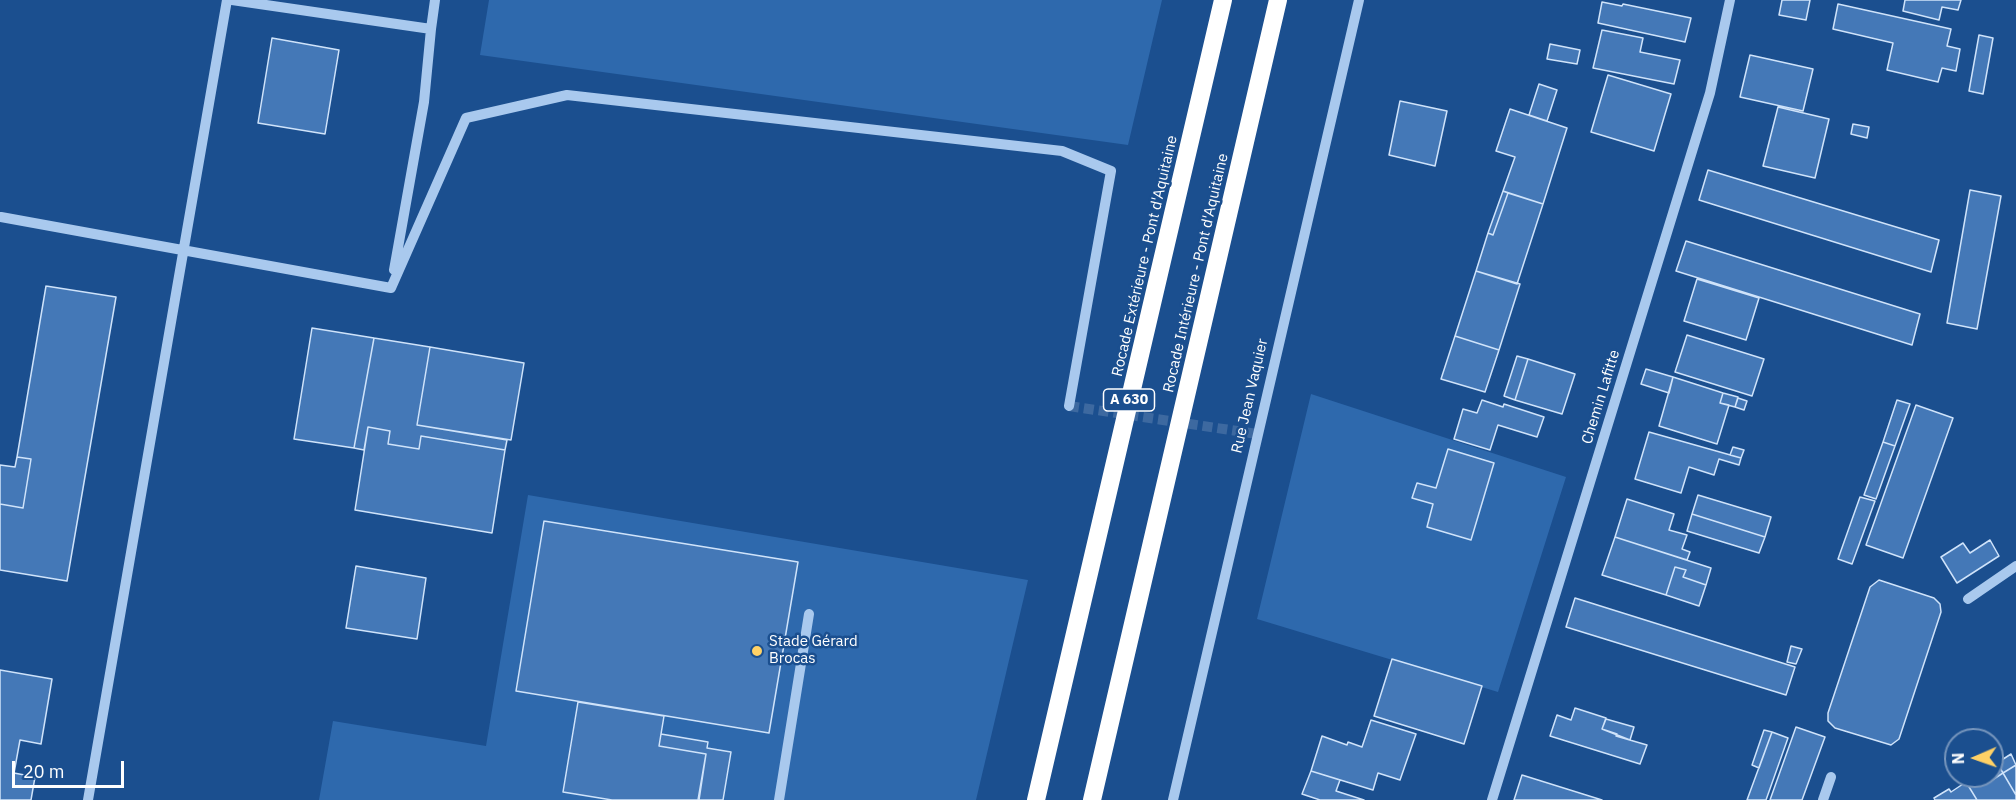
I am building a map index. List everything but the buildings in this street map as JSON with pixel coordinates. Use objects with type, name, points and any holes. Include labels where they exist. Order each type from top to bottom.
[{"type":"highway","name":"Rocade Extérieure - Pont d'Aquitaine","points":[[1036,800],[1222,0]]},
{"type":"highway","name":"Rocade Intérieure - Pont d'Aquitaine","points":[[1092,800],[1278,0]]},
{"type":"street","points":[[88,800],[226,0]]},
{"type":"street","points":[[232,0],[430,29]]},
{"type":"street","points":[[391,288],[424,102],[430,29],[435,0]]},
{"type":"street","name":"Rue Jean Vaquier","points":[[1173,800],[1359,0]]},
{"type":"street","name":"Chemin Lafitte","points":[[1492,800],[1710,93],[1730,0]]},
{"type":"street","points":[[391,288],[466,118],[567,95],[1062,151],[1111,171],[1069,406]]},
{"type":"street","points":[[1,217],[391,288]]},
{"type":"street","points":[[1968,599],[2016,566]]},
{"type":"street","points":[[779,800],[808,614]]},
{"type":"street","points":[[1823,800],[1830,777]]},
{"type":"shaded area","points":[[489,0],[1162,0],[1128,145],[480,55]]},
{"type":"shaded area","points":[[1311,394],[1566,477],[1498,692],[1257,619]]},
{"type":"shaded area","name":"Stade Gérard Brocas","points":[[528,495],[1028,580],[976,800],[319,800],[333,721],[486,746]]},
{"type":"tunnel","points":[[1069,406],[1257,434]]},
{"type":"place","name":"Stade Gérard Brocas","points":[[757,651]]}]
